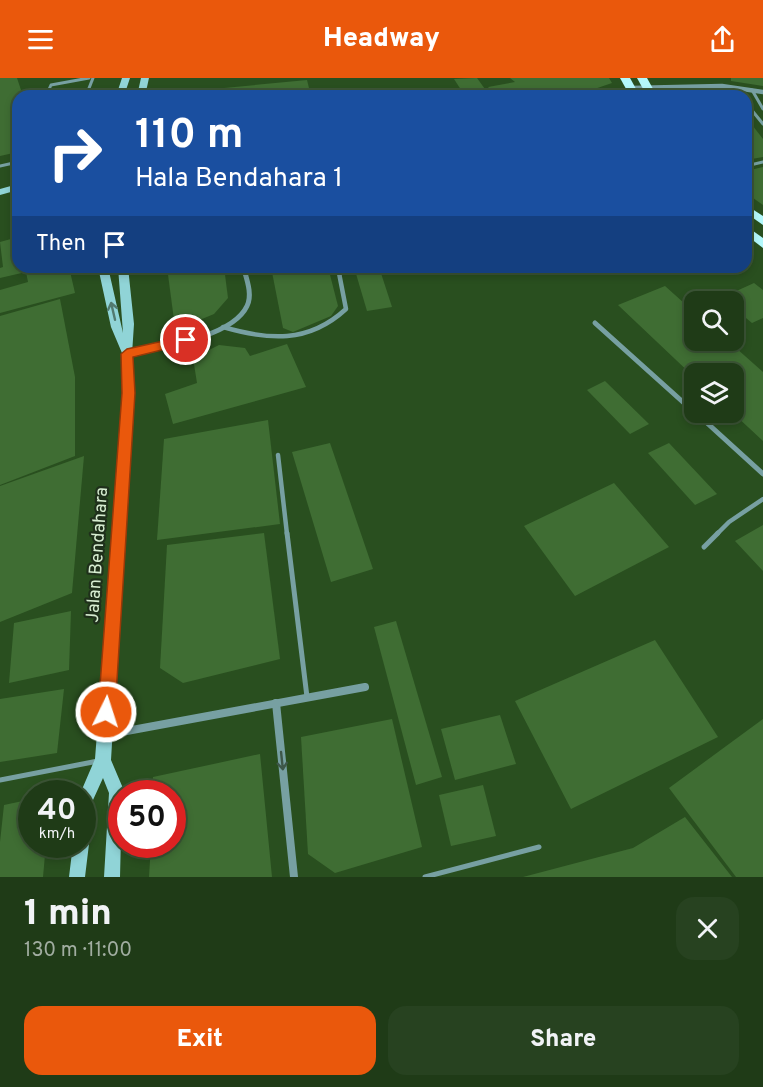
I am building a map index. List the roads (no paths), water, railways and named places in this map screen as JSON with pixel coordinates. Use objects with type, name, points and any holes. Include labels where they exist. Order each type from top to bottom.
[{"type":"main road","name":"Jalan Bendahara","points":[[104,273],[116,327],[127,354]]},
{"type":"main road","name":"Jalan Bendahara","points":[[94,780],[103,760],[128,393],[129,324],[124,273]]},
{"type":"main road","name":"Jalan Bendahara","points":[[103,760],[117,793],[112,877]]},
{"type":"main road","points":[[77,877],[79,858]]},
{"type":"street","points":[[722,86],[723,78]]},
{"type":"street","points":[[647,87],[722,86],[763,92]]},
{"type":"street","points":[[127,354],[198,337],[239,318],[248,306],[249,295],[245,273]]},
{"type":"street","points":[[595,322],[684,402]]},
{"type":"street","points":[[707,423],[763,474]]},
{"type":"street","points":[[105,735],[365,687]]},
{"type":"street","points":[[276,703],[294,877]]},
{"type":"lane","points":[[49,90],[51,85],[91,78]]},
{"type":"lane","points":[[752,90],[763,108]]},
{"type":"lane","points":[[752,111],[763,124]]},
{"type":"lane","points":[[223,327],[267,338],[304,332],[338,319],[346,309],[339,273]]},
{"type":"lane","points":[[278,455],[307,698]]},
{"type":"lane","points":[[704,547],[729,522],[763,499]]},
{"type":"lane","points":[[0,780],[103,760]]},
{"type":"lane","points":[[425,877],[539,847]]}]
